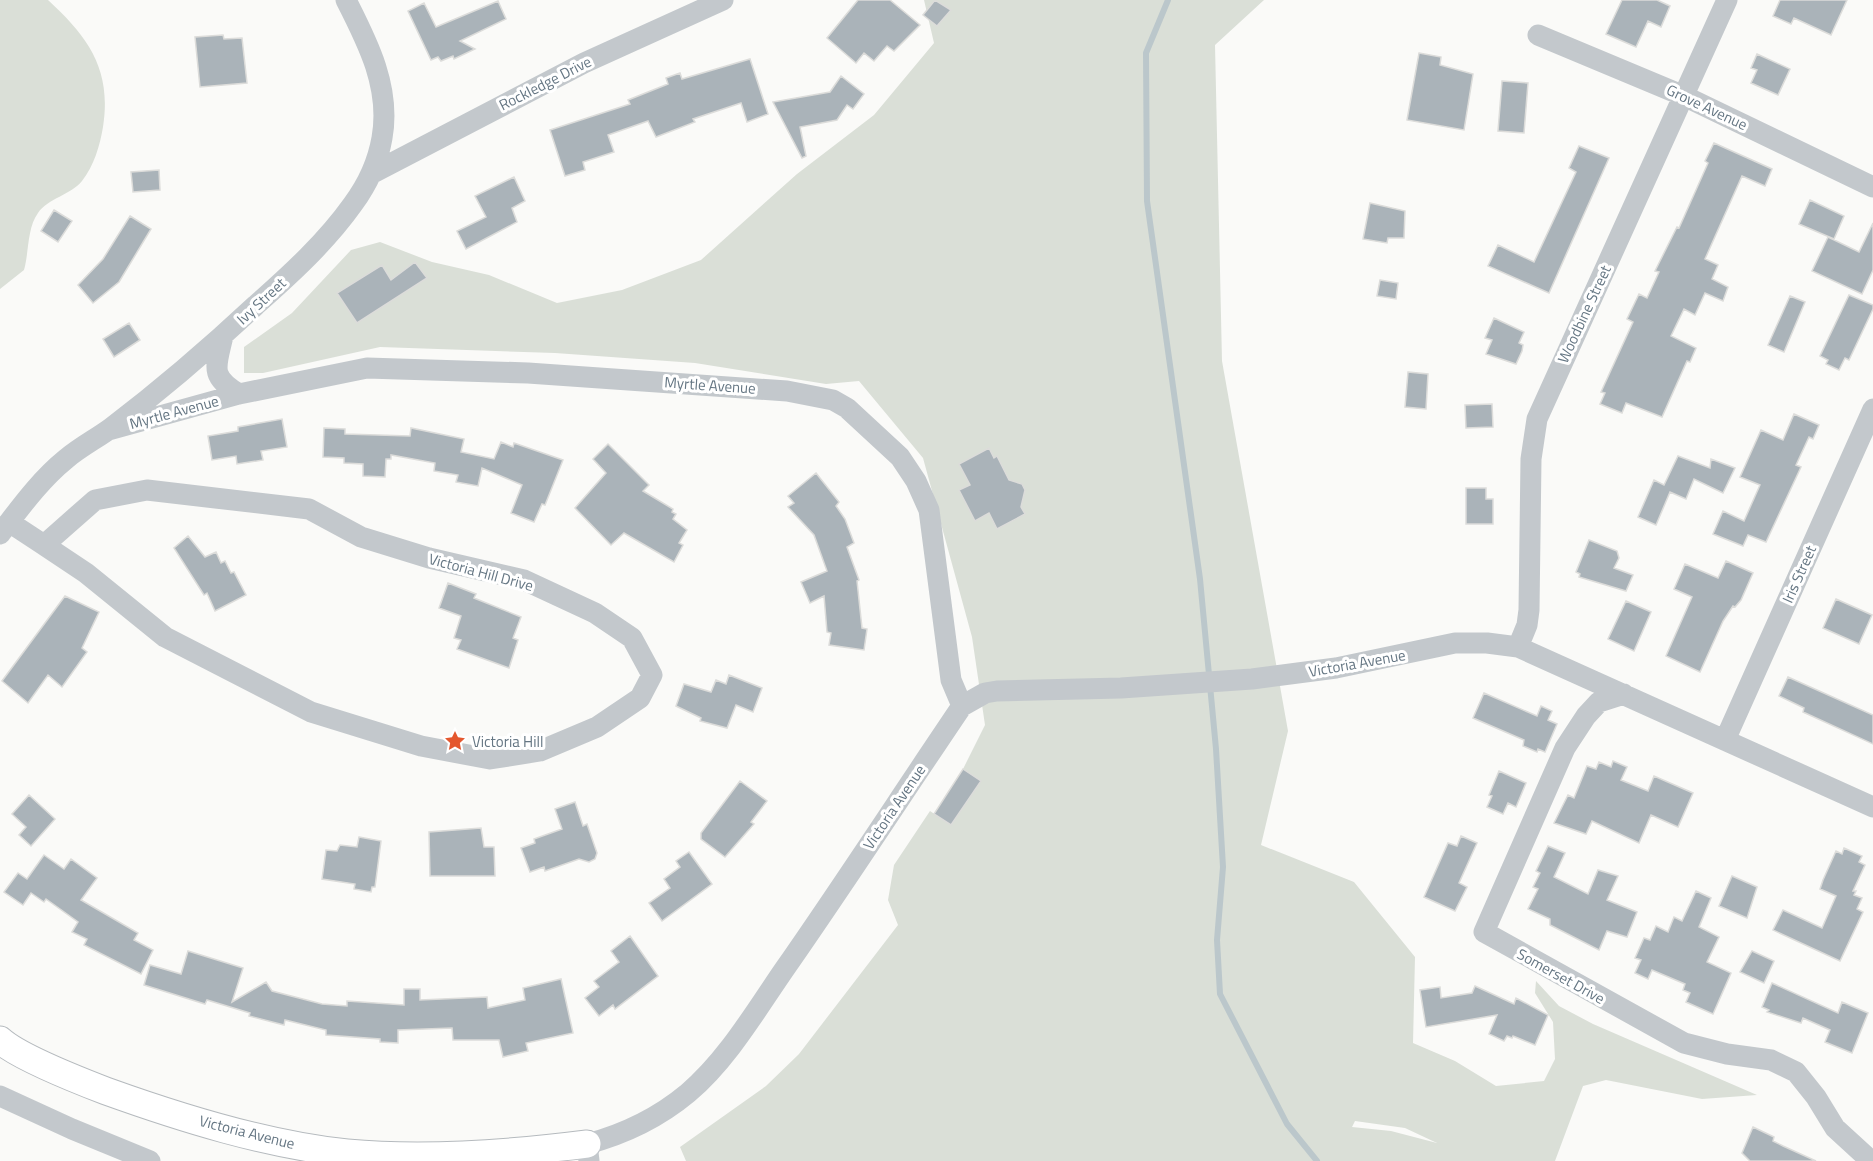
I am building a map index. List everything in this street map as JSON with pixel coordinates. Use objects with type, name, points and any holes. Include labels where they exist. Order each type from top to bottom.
[{"type":"main road","name":"Victoria Avenue","points":[[1,1043],[77,1080],[163,1112],[292,1144],[346,1153],[401,1156],[547,1149],[588,1152]]},
{"type":"street","name":"Ivy Street","points":[[4,528],[34,491],[65,460],[109,430],[223,336],[295,270],[354,203],[371,174],[382,138],[382,87],[365,38],[346,0]]},
{"type":"street","name":"Rockledge Drive","points":[[371,174],[584,63],[723,0]]},
{"type":"street","name":"Woodbine Street","points":[[1518,647],[1527,625],[1529,610],[1531,459],[1537,419],[1727,0]]},
{"type":"street","name":"Grove Avenue","points":[[1538,35],[1684,96],[1873,187]]},
{"type":"street","name":"Myrtle Avenue","points":[[223,336],[217,362],[218,374],[223,384],[239,394]]},
{"type":"street","name":"Myrtle Avenue","points":[[109,430],[239,394],[367,368],[407,367],[787,391],[833,400],[847,408],[900,458],[916,481],[929,510],[951,680],[962,706]]},
{"type":"street","name":"Iris Street","points":[[1725,740],[1873,409]]},
{"type":"street","name":"Victoria Hill Drive","points":[[4,528],[44,545],[86,573],[165,637],[311,712],[421,746],[490,759],[540,751],[597,727],[640,698],[652,675],[632,638],[595,613],[524,580],[429,558],[361,537],[309,509],[147,490],[95,500],[44,545]]},
{"type":"street","name":"Victoria Avenue","points":[[588,1152],[611,1138],[650,1120],[687,1094],[717,1064],[800,948],[962,706],[979,696],[997,691],[1121,688],[1252,679],[1336,668],[1455,644],[1487,643],[1518,647],[1873,807]]},
{"type":"street","name":"Somerset Drive","points":[[1624,694],[1605,699],[1586,716],[1564,747],[1484,932],[1684,1043],[1705,1050],[1771,1060],[1796,1072],[1816,1097],[1835,1128],[1871,1161]]},
{"type":"street","points":[[0,1095],[72,1130],[150,1161]]},
{"type":"shaded area","points":[[0,0],[48,0],[75,27],[94,56],[100,71],[105,106],[100,141],[90,169],[77,186],[42,208],[38,213],[30,233],[24,270],[0,289]]},
{"type":"shaded area","points":[[924,0],[1264,0],[1215,45],[1222,361],[1288,731],[1261,845],[1354,882],[1415,957],[1413,1043],[1455,1061],[1496,1086],[1544,1081],[1555,1059],[1553,1022],[1535,993],[1536,981],[1559,1006],[1593,1024],[1757,1095],[1702,1099],[1606,1080],[1583,1086],[1555,1161],[686,1161],[680,1147],[766,1086],[799,1054],[898,925],[888,900],[894,865],[930,811],[951,825],[981,781],[963,769],[985,725],[972,637],[923,458],[859,381],[826,384],[695,363],[555,353],[380,347],[263,373],[244,373],[244,347],[292,313],[351,250],[380,242],[432,262],[489,275],[557,303],[622,290],[701,260],[797,174],[874,115],[934,43]],"holes":[[[1355,1121],[1405,1128],[1437,1143],[1391,1131],[1352,1127]]]},
{"type":"building","points":[[858,0],[890,0],[920,25],[894,51],[887,46],[874,61],[864,53],[856,63],[827,38]]},
{"type":"building","points":[[935,0],[951,10],[937,26],[923,15]]},
{"type":"building","points":[[1622,0],[1657,0],[1670,6],[1661,27],[1648,21],[1636,47],[1606,34]]},
{"type":"building","points":[[1780,0],[1847,0],[1831,35],[1794,18],[1791,24],[1773,16]]},
{"type":"building","points":[[498,1],[506,19],[460,41],[475,49],[454,59],[453,56],[441,61],[438,57],[431,60],[408,11],[424,3],[436,27]]},
{"type":"building","points":[[223,35],[224,39],[242,38],[247,83],[200,87],[195,37]]},
{"type":"building","points":[[1419,53],[1441,57],[1440,65],[1473,74],[1464,130],[1407,120]]},
{"type":"building","points":[[1757,54],[1790,69],[1778,95],[1751,83],[1757,70],[1751,68]]},
{"type":"building","points":[[750,59],[768,114],[747,122],[741,103],[693,119],[695,122],[656,137],[648,121],[608,135],[614,152],[583,162],[585,170],[565,176],[550,130],[630,104],[628,100],[668,84],[666,78],[680,73],[682,79]]},
{"type":"building","points":[[841,76],[864,94],[853,109],[847,105],[837,120],[800,127],[806,156],[802,158],[773,102],[830,92]]},
{"type":"building","points":[[1502,81],[1528,83],[1524,133],[1498,131]]},
{"type":"building","points":[[1714,143],[1772,169],[1765,186],[1742,176],[1705,259],[1718,265],[1712,279],[1728,287],[1723,301],[1705,293],[1695,315],[1684,309],[1671,336],[1696,348],[1690,362],[1687,361],[1662,417],[1626,403],[1622,413],[1600,404],[1605,393],[1601,392],[1633,322],[1627,319],[1639,294],[1647,298],[1659,272],[1655,271],[1677,227],[1679,228],[1708,163],[1705,161]]},
{"type":"building","points":[[1579,146],[1609,158],[1549,293],[1488,266],[1498,245],[1534,262],[1576,172],[1569,168]]},
{"type":"building","points":[[159,170],[160,190],[133,192],[131,172]]},
{"type":"building","points":[[514,177],[525,201],[512,208],[517,222],[466,249],[457,231],[486,217],[475,196]]},
{"type":"building","points":[[1810,200],[1844,216],[1834,239],[1799,224]]},
{"type":"building","points":[[1370,203],[1405,211],[1404,238],[1388,238],[1387,243],[1363,239]]},
{"type":"building","points":[[54,210],[72,221],[58,242],[41,231]]},
{"type":"building","points":[[130,216],[151,229],[119,282],[93,303],[78,285],[103,259]]},
{"type":"building","points":[[1873,223],[1873,270],[1862,294],[1812,271],[1828,237],[1859,252]]},
{"type":"building","points":[[415,262],[427,278],[357,323],[337,293],[382,265],[391,280]]},
{"type":"building","points":[[1380,280],[1398,283],[1396,299],[1377,296]]},
{"type":"building","points":[[1849,295],[1873,305],[1873,309],[1849,360],[1845,358],[1839,370],[1826,364],[1828,360],[1820,356]]},
{"type":"building","points":[[1790,296],[1805,302],[1784,352],[1768,345]]},
{"type":"building","points":[[1494,318],[1524,332],[1519,343],[1523,345],[1522,351],[1516,364],[1486,354],[1492,340],[1485,338]]},
{"type":"building","points":[[129,323],[140,340],[114,357],[103,339]]},
{"type":"building","points":[[1408,372],[1428,374],[1426,409],[1405,407]]},
{"type":"building","points":[[1492,404],[1493,427],[1466,428],[1465,405]]},
{"type":"building","points":[[1794,414],[1819,425],[1813,439],[1809,437],[1796,465],[1801,467],[1766,542],[1748,535],[1743,546],[1713,534],[1723,511],[1744,521],[1760,485],[1740,477],[1761,430],[1783,440]]},
{"type":"building","points":[[282,419],[287,447],[261,451],[263,460],[237,464],[236,456],[212,460],[208,436],[238,431],[238,427]]},
{"type":"building","points":[[324,428],[345,429],[345,434],[410,436],[411,428],[464,439],[461,452],[494,459],[501,442],[513,447],[514,443],[563,460],[545,505],[542,504],[534,522],[511,513],[522,485],[482,468],[478,486],[456,482],[458,475],[434,471],[435,463],[391,455],[391,459],[386,459],[385,477],[363,476],[363,464],[344,463],[344,458],[323,457]]},
{"type":"building","points":[[608,444],[649,485],[643,491],[673,509],[672,512],[676,514],[673,519],[687,530],[679,543],[683,545],[674,562],[624,533],[611,545],[575,508],[606,473],[593,459]]},
{"type":"building","points":[[989,448],[994,458],[997,456],[1009,480],[1022,484],[1025,490],[1021,507],[1025,514],[997,529],[989,513],[975,521],[959,490],[970,485],[959,464]]},
{"type":"building","points":[[1678,456],[1710,468],[1711,459],[1735,468],[1723,493],[1694,479],[1686,499],[1670,492],[1656,525],[1638,517],[1654,480],[1664,485]]},
{"type":"building","points":[[816,473],[839,502],[836,506],[845,519],[854,543],[847,547],[859,580],[857,581],[862,628],[867,629],[864,650],[829,645],[831,633],[827,632],[824,596],[810,603],[801,582],[827,571],[814,535],[788,507],[794,503],[788,496]]},
{"type":"building","points":[[1466,488],[1486,488],[1486,499],[1493,499],[1493,524],[1466,524]]},
{"type":"building","points":[[188,536],[205,557],[216,552],[221,563],[225,561],[231,573],[234,572],[246,595],[215,611],[207,593],[204,595],[174,548]]},
{"type":"building","points":[[1589,540],[1617,551],[1619,558],[1614,568],[1633,575],[1626,591],[1579,577],[1580,574],[1576,572]]},
{"type":"building","points":[[1726,561],[1753,573],[1741,600],[1735,607],[1733,606],[1723,621],[1700,672],[1666,656],[1692,597],[1674,589],[1685,564],[1718,578]]},
{"type":"building","points":[[448,583],[476,594],[474,598],[521,617],[513,638],[518,640],[509,668],[457,649],[461,640],[454,638],[461,616],[439,608]]},
{"type":"building","points":[[65,596],[99,612],[82,648],[87,652],[62,687],[48,675],[28,703],[2,681]]},
{"type":"building","points":[[1836,599],[1872,615],[1859,644],[1823,628]]},
{"type":"building","points":[[1626,601],[1651,612],[1634,651],[1608,639]]},
{"type":"building","points":[[729,675],[762,688],[753,712],[736,705],[727,728],[700,721],[701,718],[676,706],[684,684],[711,692],[716,680],[726,684]]},
{"type":"building","points":[[1788,677],[1873,715],[1873,744],[1803,712],[1804,708],[1779,696]]},
{"type":"building","points":[[1484,693],[1537,716],[1541,706],[1552,711],[1548,720],[1557,724],[1545,752],[1538,749],[1537,752],[1523,746],[1524,740],[1473,718]]},
{"type":"building","points":[[1613,761],[1627,767],[1621,780],[1648,791],[1654,776],[1693,793],[1678,827],[1651,815],[1639,843],[1592,821],[1586,834],[1554,823],[1568,795],[1574,798],[1587,766],[1596,769],[1599,762],[1611,767]]},
{"type":"building","points":[[963,769],[981,781],[951,825],[934,814]]},
{"type":"building","points":[[1499,771],[1526,783],[1516,807],[1508,803],[1503,814],[1487,807],[1492,796],[1489,795]]},
{"type":"building","points":[[740,781],[767,801],[751,822],[754,824],[725,857],[701,839],[701,833]]},
{"type":"building","points":[[29,795],[55,819],[31,846],[19,835],[26,827],[12,814]]},
{"type":"building","points":[[575,802],[583,826],[587,824],[597,853],[595,859],[589,862],[579,859],[545,871],[544,867],[530,872],[521,848],[535,843],[534,839],[562,829],[555,809]]},
{"type":"building","points":[[481,828],[484,847],[494,847],[495,876],[430,876],[429,832]]},
{"type":"building","points":[[1461,836],[1477,843],[1459,883],[1467,887],[1455,911],[1424,897],[1448,843],[1457,846]]},
{"type":"building","points":[[359,837],[381,841],[375,887],[372,887],[371,892],[354,889],[355,884],[322,879],[326,850],[337,851],[340,845],[357,847]]},
{"type":"building","points":[[1548,846],[1565,853],[1554,877],[1588,894],[1598,870],[1618,876],[1607,900],[1637,912],[1627,937],[1607,931],[1599,950],[1550,925],[1550,919],[1528,909],[1538,889],[1533,887],[1540,873],[1536,871]]},
{"type":"building","points":[[1844,848],[1862,856],[1859,862],[1865,865],[1853,891],[1856,891],[1854,895],[1862,898],[1857,909],[1863,912],[1840,961],[1773,930],[1783,910],[1822,928],[1836,896],[1820,889],[1836,851],[1842,854]]},
{"type":"building","points":[[689,852],[712,884],[662,921],[649,903],[670,888],[664,879],[680,867],[676,861]]},
{"type":"building","points":[[44,855],[64,869],[71,859],[97,878],[81,900],[138,933],[134,940],[153,950],[141,974],[84,945],[87,939],[72,932],[78,922],[46,899],[44,902],[31,893],[23,905],[4,892],[18,873],[27,879]]},
{"type":"building","points":[[1732,876],[1757,887],[1747,918],[1719,906]]},
{"type":"building","points":[[1696,891],[1711,898],[1699,927],[1719,937],[1707,962],[1731,973],[1713,1014],[1686,1002],[1690,993],[1683,990],[1685,984],[1652,970],[1648,979],[1635,973],[1641,960],[1635,958],[1644,938],[1650,940],[1656,926],[1668,932],[1674,917],[1682,921]]},
{"type":"building","points":[[630,936],[658,976],[615,1009],[613,1005],[599,1016],[585,998],[599,987],[594,981],[619,962],[611,951]]},
{"type":"building","points":[[188,951],[243,968],[232,1002],[266,982],[272,991],[322,1004],[347,1006],[347,1001],[404,1005],[404,989],[420,989],[420,1000],[487,997],[488,1008],[525,1000],[523,988],[561,979],[573,1033],[526,1043],[528,1051],[503,1057],[499,1040],[453,1040],[452,1028],[398,1030],[398,1043],[380,1042],[380,1039],[326,1035],[326,1030],[285,1020],[284,1025],[249,1016],[250,1013],[207,1000],[205,1004],[144,985],[150,965],[181,974]]},
{"type":"building","points":[[1752,951],[1774,961],[1764,983],[1740,972]]},
{"type":"building","points":[[1772,983],[1838,1013],[1842,1002],[1868,1013],[1852,1053],[1825,1042],[1830,1030],[1803,1018],[1801,1023],[1767,1012],[1769,1010],[1762,1007]]},
{"type":"building","points":[[1475,986],[1514,1004],[1516,998],[1548,1015],[1535,1045],[1513,1036],[1512,1038],[1507,1036],[1504,1041],[1489,1034],[1497,1015],[1426,1027],[1420,990],[1440,987],[1441,998],[1472,993]]},
{"type":"building","points":[[1753,1127],[1774,1137],[1773,1141],[1816,1161],[1750,1161],[1742,1153]]},
{"type":"waterway","points":[[1168,0],[1146,53],[1147,201],[1200,579],[1216,749],[1223,867],[1217,940],[1220,994],[1287,1124],[1317,1161]]},
{"type":"place","name":"Victoria Hill","points":[[455,741]]}]
